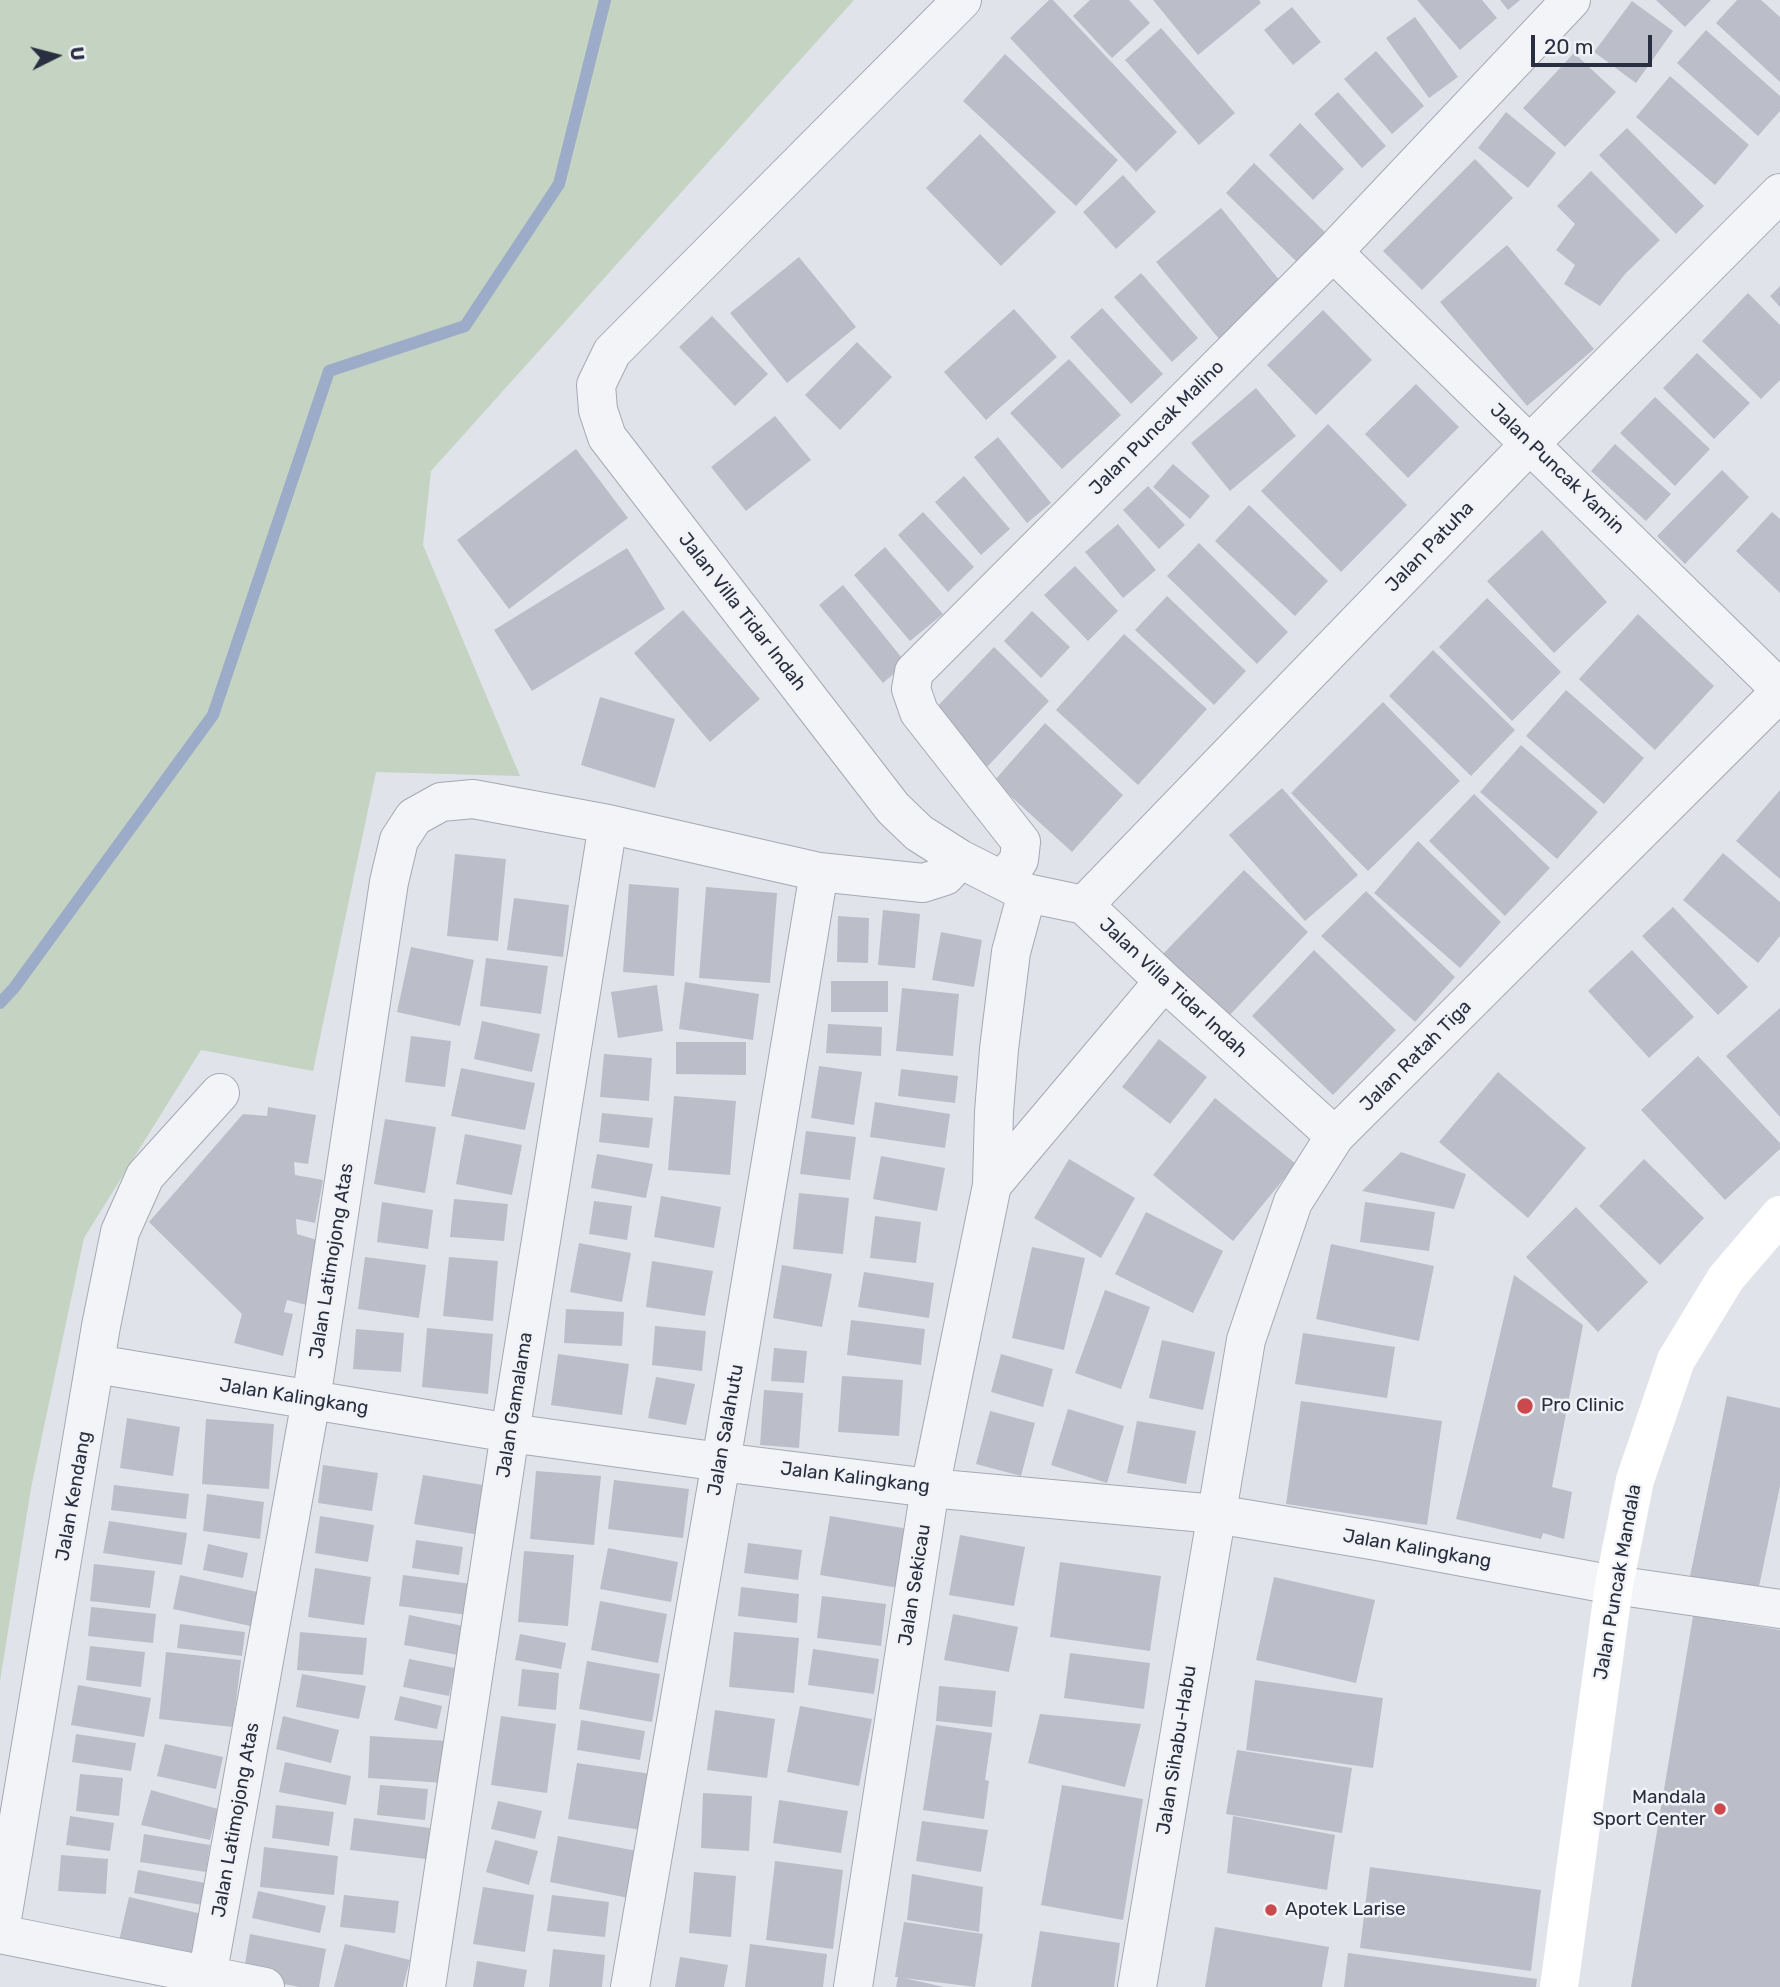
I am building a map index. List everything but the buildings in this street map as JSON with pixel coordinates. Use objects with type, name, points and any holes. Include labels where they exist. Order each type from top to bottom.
[{"type":"main road","name":"Jalan Puncak Mandala","points":[[1559,1987],[1614,1585],[1635,1480],[1676,1360],[1727,1278],[1780,1215]]},
{"type":"street","name":"Jalan Villa Tidar Indah","points":[[962,0],[612,352],[596,384],[598,410],[607,437],[615,448],[893,808],[919,832],[960,859],[1015,886],[1084,905],[1335,1136]]},
{"type":"street","name":"Jalan Puncak Malino","points":[[1015,886],[1021,842],[919,712],[911,689],[914,672],[1333,252],[1571,0]]},
{"type":"street","name":"Jalan Patuha","points":[[1084,905],[1531,443],[1780,193]]},
{"type":"street","name":"Jalan Puncak Yamin","points":[[1333,252],[1531,443],[1780,691]]},
{"type":"street","name":"Jalan Ratah Tiga","points":[[1216,1514],[1246,1340],[1293,1202],[1335,1136],[1780,691]]},
{"type":"street","name":"Jalan Latimojong Atas","points":[[207,1977],[311,1400],[389,881],[399,840],[414,817],[442,802],[473,799],[608,824],[818,872],[923,883],[945,876],[960,859]]},
{"type":"street","name":"Jalan Gamalama","points":[[426,1987],[510,1433],[608,824]]},
{"type":"street","name":"Jalan Salahutu","points":[[630,1987],[721,1462],[818,872]]},
{"type":"street","name":"Jalan Sekicau","points":[[853,1987],[930,1488],[992,1185],[994,1112],[1015,886]]},
{"type":"street","points":[[992,1185],[1164,981]]},
{"type":"street","name":"Jalan Kendang","points":[[0,1933],[111,1269],[120,1232],[145,1177],[220,1093]]},
{"type":"street","name":"Jalan Kalingkang","points":[[96,1364],[510,1433],[721,1462],[930,1488],[1216,1514],[1614,1585],[1780,1609]]},
{"type":"street","name":"Jalan Sihabu-Habu","points":[[1138,1987],[1216,1514]]},
{"type":"street","points":[[0,1933],[265,1987]]},
{"type":"green space","points":[[0,0],[854,0],[431,471],[423,545],[520,776],[376,772],[313,1071],[201,1050],[84,1238],[31,1488],[0,1681]]},
{"type":"waterway","points":[[0,1003],[14,988],[213,715],[329,371],[465,326],[559,184],[605,0]]},
{"type":"place","name":"Pro Clinic","points":[[1525,1406]]},
{"type":"place","name":"Mandala Sport Center","points":[[1720,1809]]},
{"type":"place","name":"Apotek Larise","points":[[1271,1910]]}]
